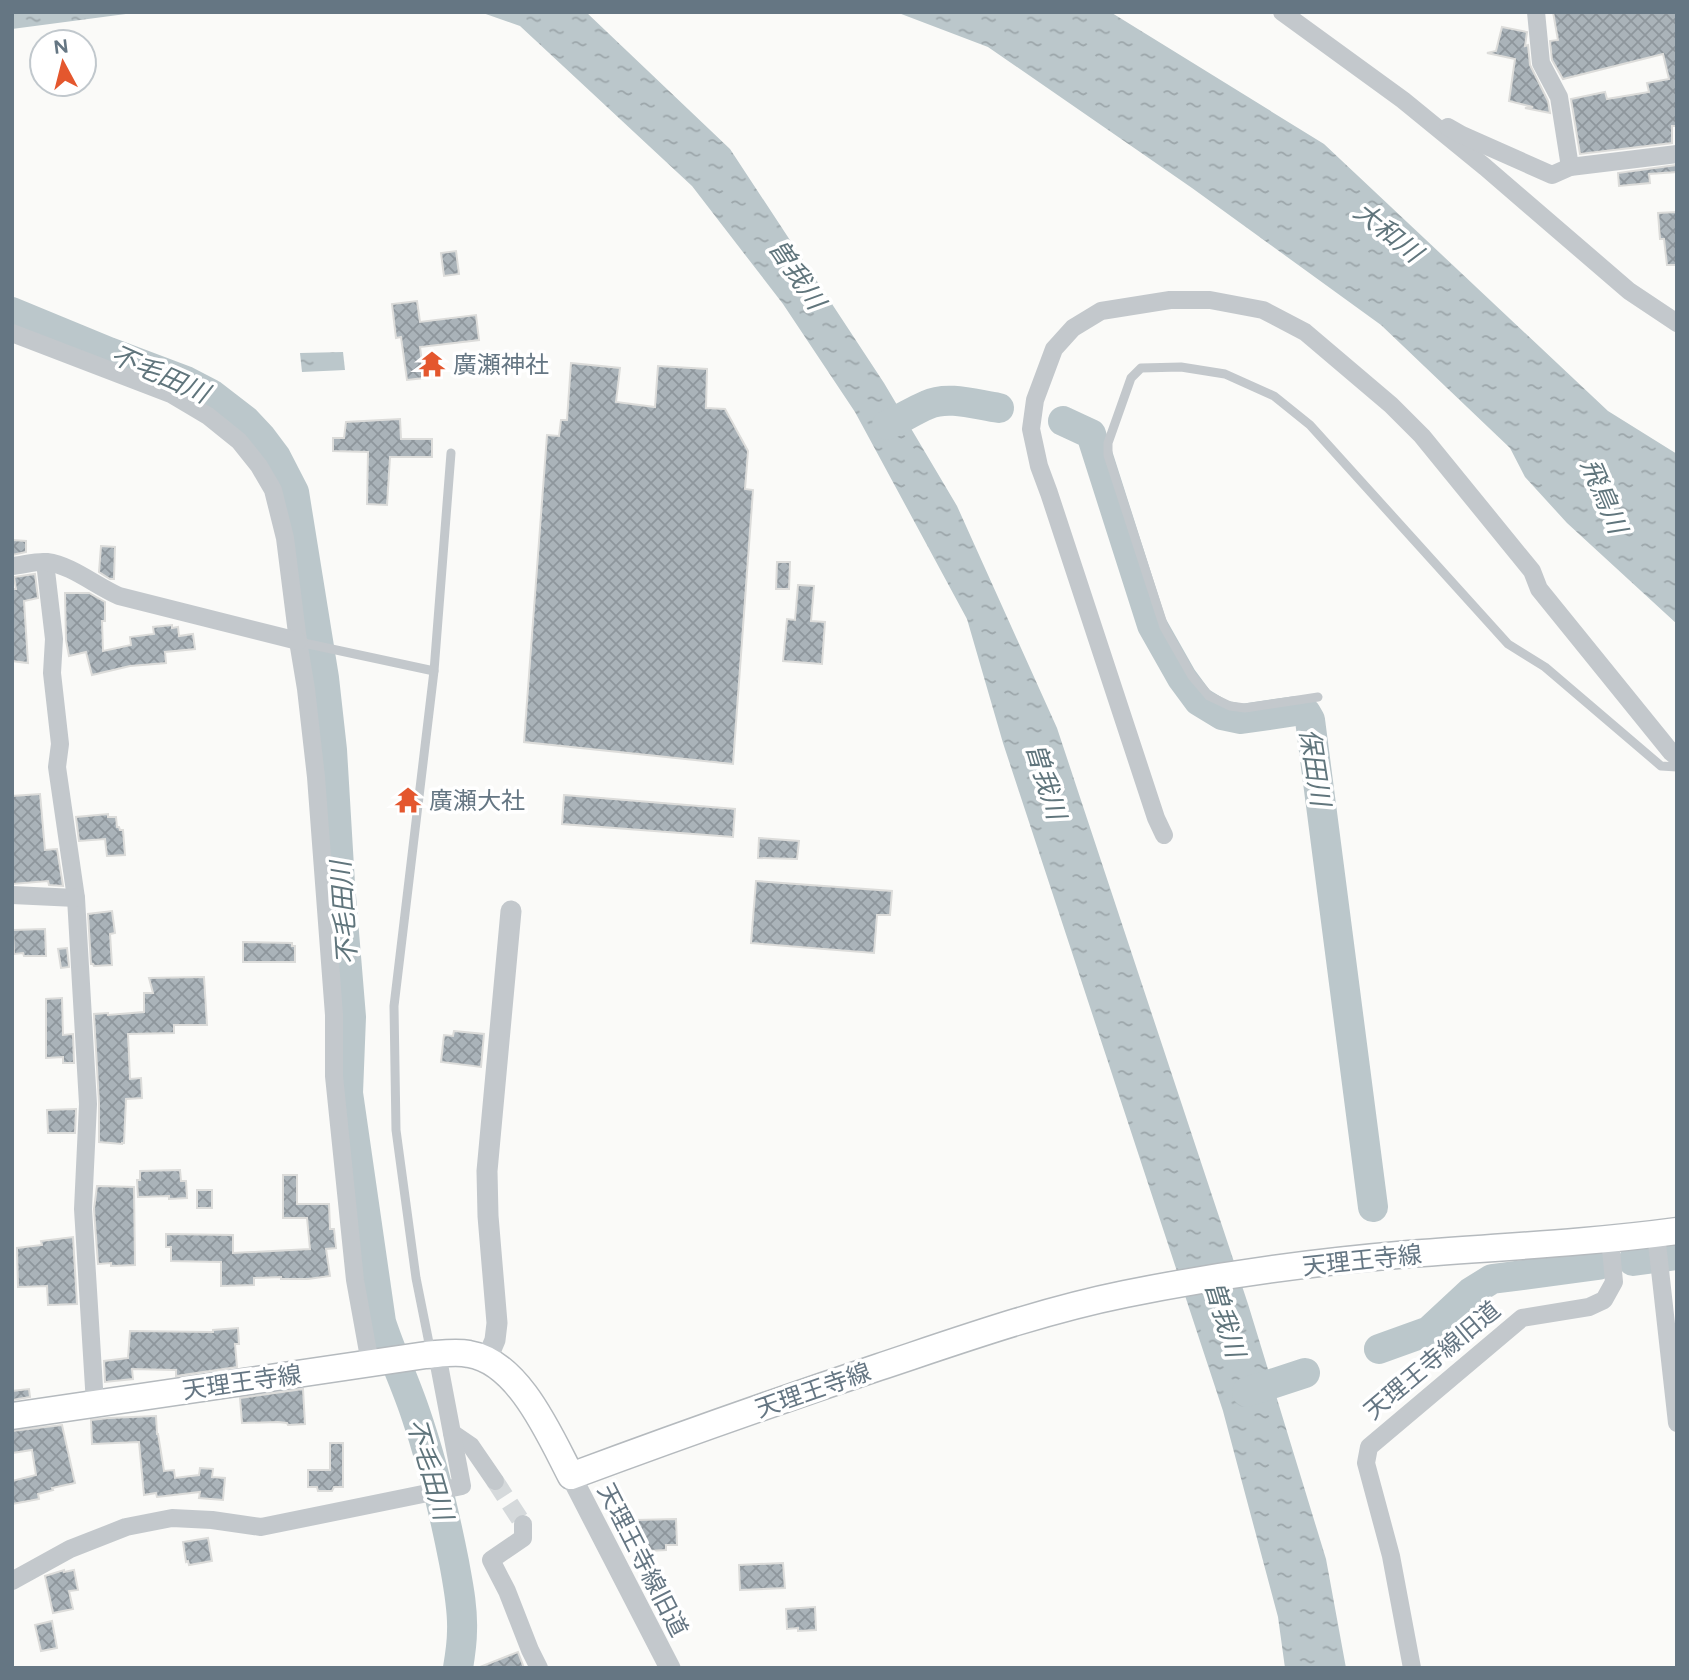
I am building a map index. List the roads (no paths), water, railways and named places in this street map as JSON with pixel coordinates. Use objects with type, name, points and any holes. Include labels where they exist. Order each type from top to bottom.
[{"type":"main road","name":"天理王寺線","points":[[571,1476],[699,1428],[984,1332],[1047,1312],[1124,1294],[1301,1266],[1407,1254],[1555,1244],[1667,1232]]},
{"type":"main road","name":"天理王寺線","points":[[12,1416],[405,1358],[468,1353],[487,1359]]},
{"type":"main road","points":[[487,1359],[506,1373],[534,1408],[571,1476]]},
{"type":"street","points":[[1282,12],[1403,100],[1629,291],[1677,323]]},
{"type":"street","points":[[1536,12],[1541,63],[1559,97],[1570,167]]},
{"type":"street","points":[[1403,100],[1462,135],[1552,175],[1570,167],[1677,154]]},
{"type":"street","points":[[1164,835],[1156,818],[1039,466],[1031,429],[1035,400],[1054,349],[1073,328],[1101,312],[1170,300],[1210,300],[1263,310],[1305,332],[1391,405],[1422,436],[1532,571],[1539,589],[1677,757]]},
{"type":"street","points":[[12,332],[171,394],[208,416],[239,441],[259,466],[272,489],[285,538],[316,777],[334,1015],[334,1076],[355,1280],[452,1433],[462,1486],[261,1527],[172,1518],[126,1527],[70,1549],[12,1581]]},
{"type":"street","points":[[12,566],[45,562],[69,569],[119,596],[298,641]]},
{"type":"street","points":[[45,562],[54,639],[52,673],[60,744],[57,767],[76,898],[88,1104],[83,1209],[95,1404]]},
{"type":"street","points":[[12,895],[76,898]]},
{"type":"street","points":[[487,1359],[495,1340],[497,1323],[487,1171],[511,911]]},
{"type":"street","points":[[1667,1232],[1677,1423]]},
{"type":"street","name":"天理王寺線旧道","points":[[1412,1668],[1391,1556],[1366,1463],[1369,1447],[1522,1318],[1589,1307],[1604,1300],[1614,1282],[1610,1238]]},
{"type":"street","points":[[452,1433],[471,1446],[495,1481]]},
{"type":"street","name":"天理王寺線旧道","points":[[571,1476],[670,1668]]},
{"type":"street","points":[[523,1524],[523,1538],[491,1560],[539,1668]]},
{"type":"lane","points":[[1318,696],[1245,708],[1230,706],[1209,696],[1192,676],[1164,627],[1108,455],[1108,443],[1131,378],[1141,368],[1181,367],[1225,374],[1274,396],[1310,425],[1508,644],[1545,667],[1661,766],[1677,767]]},
{"type":"lane","points":[[405,1358],[416,1278],[396,1130],[394,1006],[434,671],[451,453]]},
{"type":"lane","points":[[298,641],[434,671]]},
{"type":"water","points":[[12,12],[141,12],[12,29]]},
{"type":"water","name":"曽我川","points":[[480,12],[586,12],[730,149],[884,383],[957,506],[1057,728],[1248,1304],[1326,1559],[1346,1668],[1285,1668],[1278,1617],[1223,1411],[1003,743],[967,619],[855,412],[783,304],[692,186],[520,26]]},
{"type":"water","points":[[896,12],[1112,13],[1324,144],[1608,411],[1677,454],[1677,624],[1567,523],[1525,477],[1510,448],[1381,325],[1192,188],[988,47]]},
{"type":"water","points":[[343,352],[345,370],[302,372],[300,353]]},
{"type":"waterway","name":"不毛田川","points":[[12,312],[186,381],[211,394],[246,421],[261,437],[276,457],[294,492],[324,678],[332,750],[351,1017],[348,1093],[381,1322],[427,1449],[454,1562],[462,1622],[458,1668]]},
{"type":"waterway","name":"保田川","points":[[887,425],[935,402],[963,402],[999,408]]},
{"type":"waterway","name":"保田川","points":[[1063,421],[1091,434],[1152,625],[1182,678],[1199,701],[1222,715],[1241,719],[1296,711],[1306,713],[1310,720],[1373,1207]]},
{"type":"waterway","name":"保田川","points":[[1633,1261],[1677,1255]]},
{"type":"waterway","name":"保田川","points":[[1379,1349],[1429,1331],[1471,1292],[1492,1279],[1598,1265]]},
{"type":"waterway","name":"保田川","points":[[1247,1392],[1305,1373]]},
{"type":"tunnel","points":[[495,1481],[523,1524]]},
{"type":"place","name":"廣瀬神社","points":[[432,364]]},
{"type":"place","name":"廣瀬大社","points":[[408,800]]},
{"type":"water label","name":"大和川","points":[[1388,232]]},
{"type":"water label","name":"飛鳥川","points":[[1604,496]]}]
